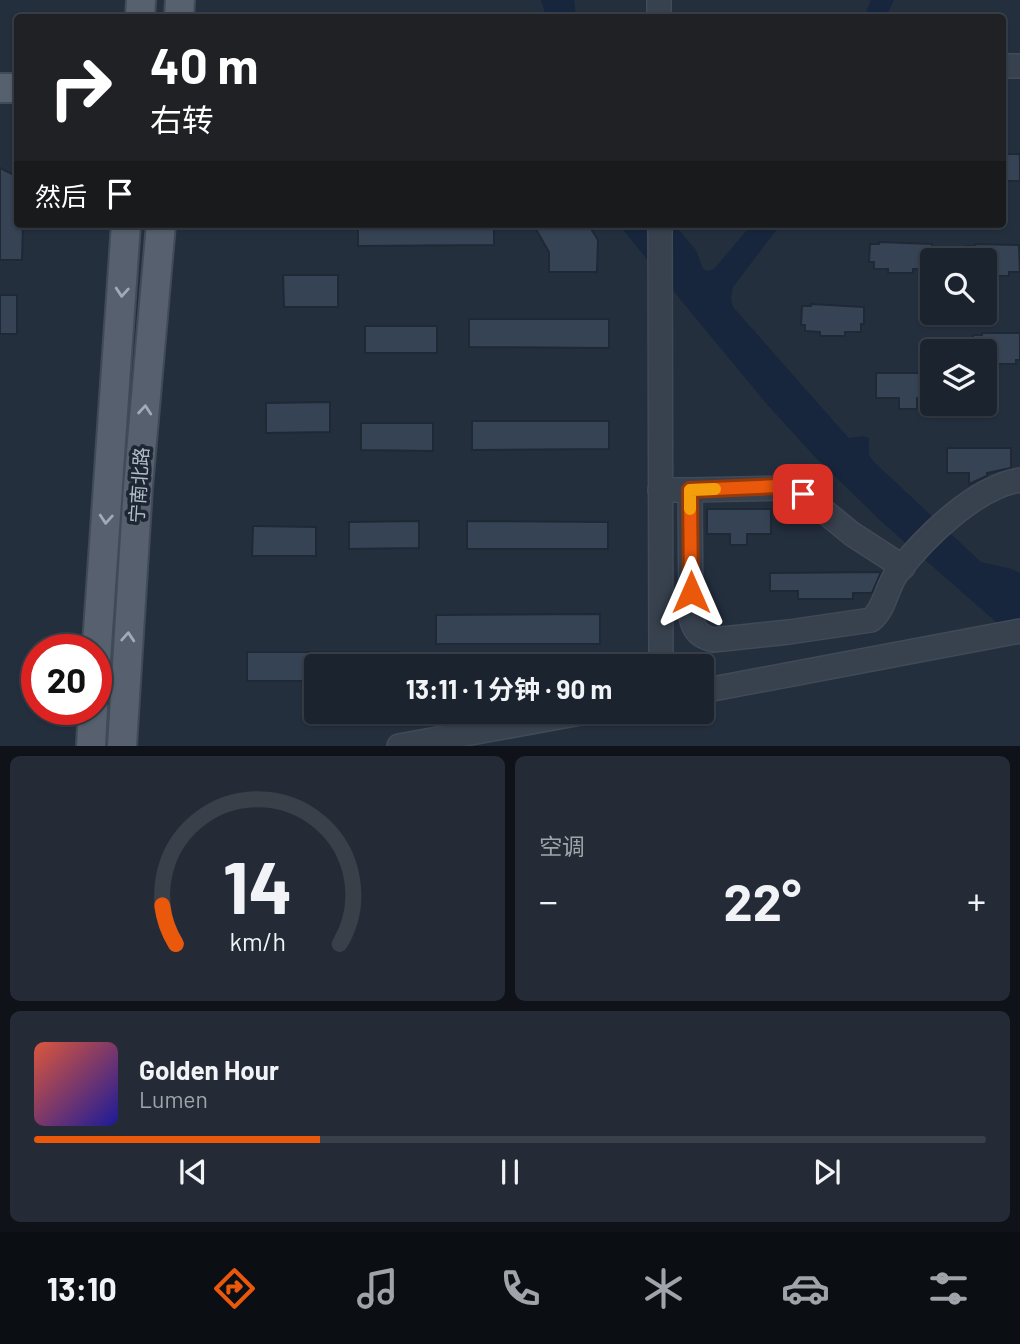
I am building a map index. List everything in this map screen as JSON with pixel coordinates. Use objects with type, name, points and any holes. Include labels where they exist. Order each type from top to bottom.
[{"type":"main road","name":"宁南北路","points":[[98,634],[127,228]]},
{"type":"main road","name":"宁南北路","points":[[122,746],[138,487],[161,228]]},
{"type":"main road","points":[[91,746],[92,725]]},
{"type":"street","points":[[660,228],[661,654]]},
{"type":"street","points":[[690,490],[691,617],[693,629],[701,636],[713,640],[871,620],[878,614],[891,584],[903,567],[959,509],[1006,483],[1020,480]]},
{"type":"street","points":[[660,490],[787,488],[803,494],[852,534],[903,567]]},
{"type":"street","points":[[714,689],[1020,631]]},
{"type":"street","points":[[399,746],[520,724]]},
{"type":"water","points":[[541,0],[574,0],[576,14],[545,14]]},
{"type":"water","points":[[871,0],[894,0],[887,14],[865,14]]},
{"type":"water","points":[[621,228],[677,228],[696,250],[703,269],[708,271],[714,269],[749,228],[778,228],[733,287],[733,307],[846,435],[849,438],[869,438],[869,455],[873,461],[981,562],[1020,573],[1020,643],[883,523],[814,456],[765,402]]},
{"type":"building","points":[[1006,154],[1019,154],[1020,181],[1006,181]]},
{"type":"building","points":[[0,168],[14,175],[14,228],[23,228],[22,260],[0,260]]},
{"type":"building","points":[[358,228],[494,228],[494,245],[358,246]]},
{"type":"building","points":[[535,228],[590,228],[598,240],[597,272],[549,272],[549,252]]},
{"type":"building","points":[[870,244],[932,244],[932,248],[920,248],[920,269],[913,269],[913,273],[888,273],[888,269],[874,269],[874,262],[869,262]]},
{"type":"building","points":[[1019,245],[1020,272],[997,276],[997,248],[966,248]]},
{"type":"building","points":[[283,275],[338,275],[338,307],[284,307]]},
{"type":"building","points":[[0,295],[17,295],[17,334],[0,334]]},
{"type":"building","points":[[811,304],[864,307],[861,332],[845,332],[845,336],[820,336],[820,332],[805,331],[805,325],[801,325],[802,306]]},
{"type":"building","points":[[469,319],[609,319],[609,348],[469,347]]},
{"type":"building","points":[[365,326],[437,326],[437,353],[365,353]]},
{"type":"building","points":[[1020,333],[1020,360],[1016,360],[1016,364],[997,364],[997,339],[973,339],[973,335]]},
{"type":"building","points":[[876,373],[920,373],[917,409],[899,409],[899,398],[876,398]]},
{"type":"building","points":[[330,402],[330,432],[266,433],[266,403]]},
{"type":"building","points":[[472,421],[609,421],[609,449],[472,450]]},
{"type":"building","points":[[361,423],[433,423],[433,451],[361,450]]},
{"type":"building","points":[[947,448],[1011,448],[1011,468],[987,473],[987,476],[969,484],[969,473],[947,473]]},
{"type":"building","points":[[707,509],[771,509],[771,534],[747,534],[747,545],[730,545],[730,534],[707,534]]},
{"type":"building","points":[[419,521],[419,548],[349,549],[349,522]]},
{"type":"building","points":[[467,521],[608,522],[608,549],[467,549]]},
{"type":"building","points":[[253,526],[316,527],[316,556],[252,556]]},
{"type":"building","points":[[881,572],[872,593],[853,593],[853,599],[798,599],[798,591],[770,591],[770,573]]},
{"type":"building","points":[[600,614],[600,644],[436,644],[436,615]]},
{"type":"building","points":[[247,652],[398,652],[304,654],[304,681],[247,681]]},
{"type":"slow traffic","points":[[690,509],[690,490],[715,489]]},
{"type":"route","points":[[691,592],[690,490],[778,486],[803,494]]}]
